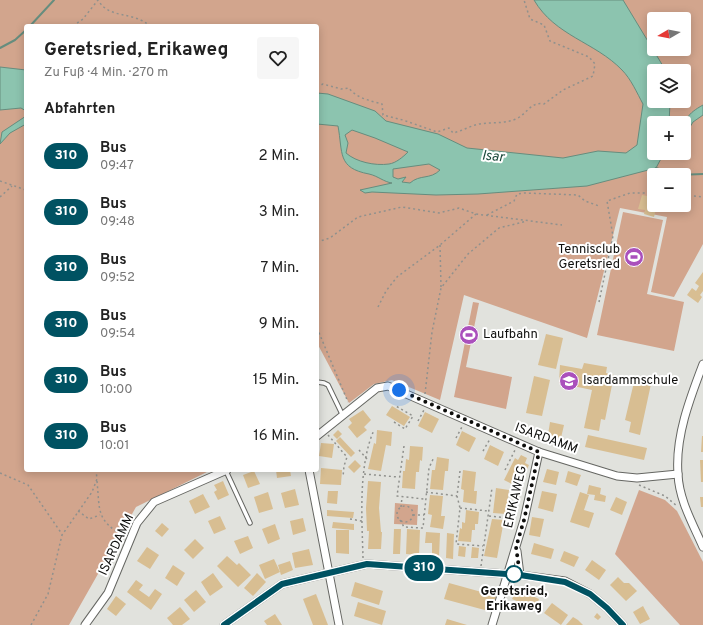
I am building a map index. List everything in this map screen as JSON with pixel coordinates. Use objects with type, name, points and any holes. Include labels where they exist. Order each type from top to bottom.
[{"type":"street","points":[[703,364],[687,408],[679,449],[678,474],[684,504],[703,547]]},
{"type":"street","name":"ISARDAMM","points":[[319,435],[352,410],[377,388],[388,386],[539,452],[617,476],[637,478],[678,474]]},
{"type":"street","name":"ERIKAWEG","points":[[492,625],[524,520],[539,452]]},
{"type":"street","name":"ISARDAMM","points":[[85,625],[108,593],[137,523],[154,502],[222,472]]},
{"type":"street","points":[[310,472],[338,625]]},
{"type":"street","name":"ERIKAWEG","points":[[516,547],[520,575]]},
{"type":"street","points":[[224,625],[282,584],[364,564],[520,575],[565,582],[590,594],[607,608],[623,625]]},
{"type":"lane","points":[[319,382],[328,385],[343,417]]},
{"type":"lane","points":[[227,472],[250,523]]},
{"type":"path","points":[[76,24],[83,19],[98,0],[103,8],[111,13],[126,14],[141,19],[147,24]]},
{"type":"path","points":[[319,86],[323,84],[340,88],[349,88],[352,92],[366,100],[382,104],[383,115],[403,120],[437,132],[449,128],[452,133],[460,132],[479,124],[498,124],[514,120],[524,114],[530,106],[537,103],[544,104],[563,90],[592,76],[594,73],[595,64],[589,57],[550,40],[544,25],[530,19],[524,0]]},
{"type":"path","points":[[0,181],[24,189]]},
{"type":"path","points":[[0,197],[13,186]]},
{"type":"path","points":[[487,215],[514,201],[517,194],[524,193],[578,195],[585,201],[599,206]]},
{"type":"path","points":[[599,302],[613,236],[607,202],[630,193],[647,193]]},
{"type":"path","points":[[691,196],[703,197]]},
{"type":"path","points":[[319,241],[330,238],[358,218],[402,207],[439,213],[459,208],[476,214],[562,225]]},
{"type":"path","points":[[378,307],[386,291],[397,277],[440,245],[476,214]]},
{"type":"path","points":[[441,288],[468,254],[499,228],[528,221]]},
{"type":"path","points":[[418,421],[426,402],[432,332],[441,288],[440,245]]},
{"type":"path","points":[[319,333],[352,410]]},
{"type":"path","points":[[394,422],[405,429],[413,416],[396,406]]},
{"type":"path","points":[[456,438],[465,420]]},
{"type":"path","points":[[364,564],[362,521],[364,474],[370,440],[374,430]]},
{"type":"path","points":[[324,431],[348,457],[344,466],[343,477]]},
{"type":"path","points":[[483,451],[494,432]]},
{"type":"path","points":[[505,470],[518,442]]},
{"type":"path","points":[[404,446],[397,496],[425,499]]},
{"type":"path","points":[[359,450],[367,459]]},
{"type":"path","points":[[402,497],[401,508],[397,514],[404,527],[423,528],[429,468],[434,457]]},
{"type":"path","points":[[460,471],[457,496],[460,508],[456,544],[483,546]]},
{"type":"path","points":[[96,472],[100,515],[109,528],[130,540]]},
{"type":"path","points":[[0,473],[28,485],[62,535]]},
{"type":"path","points":[[364,474],[399,477]]},
{"type":"path","points":[[31,625],[48,594],[62,535],[92,492],[97,479]]},
{"type":"path","points":[[636,484],[665,496],[681,511]]},
{"type":"path","points":[[480,572],[492,488]]},
{"type":"path","points":[[426,492],[457,496]]},
{"type":"path","points":[[401,508],[408,507],[412,510],[413,515]]},
{"type":"path","points":[[460,508],[489,511]]},
{"type":"path","points":[[78,511],[89,519],[100,515]]},
{"type":"path","points":[[413,515],[424,515]]},
{"type":"path","points":[[400,520],[407,522],[413,515]]},
{"type":"path","points":[[489,516],[524,520]]},
{"type":"path","points":[[350,520],[362,521]]},
{"type":"shaded area","points":[[0,0],[703,0],[703,244],[674,297],[651,292],[667,217],[620,208],[587,338],[464,295],[440,400],[392,380],[374,384],[349,403],[319,347],[319,24],[24,24],[24,472],[207,472],[136,507],[69,625],[0,625]]},
{"type":"shaded area","name":"Tennisclub Geretsried","points":[[623,212],[663,220],[647,294],[684,302],[674,351],[597,335]]},
{"type":"shaded area","points":[[473,302],[479,303],[466,367],[512,377],[506,409],[454,397]]},
{"type":"shaded area","points":[[639,490],[665,500],[677,511],[703,562],[703,625],[680,625],[615,554]]},
{"type":"shaded area","points":[[395,503],[418,505],[417,525],[394,524]]},
{"type":"water","name":"Isar","points":[[534,0],[623,0],[647,40],[647,56],[657,56],[662,64],[647,64],[647,108],[670,108],[669,116],[647,116],[647,160],[660,160],[656,168],[647,168],[647,170],[587,186],[478,194],[436,195],[365,193],[360,190],[392,183],[351,168],[343,158],[338,126],[319,124],[319,93],[328,94],[375,111],[386,121],[438,134],[467,148],[563,158],[598,151],[626,153],[637,145],[643,104],[634,86],[622,70],[611,60],[564,31],[543,12]],"holes":[[[352,130],[408,152],[402,158],[389,164],[372,164],[360,161],[346,153],[348,143],[345,135]],[[429,164],[440,170],[436,173],[414,180],[410,183],[402,182],[406,177],[398,179],[393,177],[393,169]]]},
{"type":"water","points":[[0,67],[24,70],[24,110],[21,108],[0,110]]},
{"type":"water","points":[[703,105],[703,115],[693,122],[691,125],[691,116],[689,116],[693,111]]},
{"type":"water","points":[[24,117],[24,125],[10,133],[0,144],[2,132]]},
{"type":"building","points":[[642,195],[647,196],[647,212],[655,212],[654,217],[644,214],[645,210],[638,209]]},
{"type":"building","points":[[703,272],[703,291],[700,295],[702,297],[698,303],[687,295],[692,288],[696,291],[699,286],[695,283]]},
{"type":"building","points":[[546,334],[563,338],[556,369],[538,365]]},
{"type":"building","points":[[584,363],[607,367],[606,373],[614,375],[605,420],[601,419],[599,431],[584,428],[592,390],[559,383],[560,365],[582,369]]},
{"type":"building","points":[[534,376],[550,380],[542,416],[526,413]]},
{"type":"building","points":[[635,378],[651,384],[640,435],[629,432],[631,422],[625,420]]},
{"type":"building","points":[[392,406],[410,417],[404,426],[386,415]]},
{"type":"building","points":[[363,410],[371,420],[364,427],[367,430],[357,438],[348,427],[352,423],[349,419]]},
{"type":"building","points":[[425,412],[439,419],[432,433],[418,426]]},
{"type":"building","points":[[550,422],[564,425],[561,438],[548,435]]},
{"type":"building","points":[[338,430],[342,434],[337,439],[333,435]]},
{"type":"building","points":[[377,430],[392,432],[391,446],[386,445],[381,471],[368,469],[374,443],[376,444]]},
{"type":"building","points":[[462,431],[476,438],[469,452],[456,445]]},
{"type":"building","points":[[588,435],[647,448],[644,460],[585,447]]},
{"type":"building","points":[[702,436],[703,452],[701,452]]},
{"type":"building","points":[[340,437],[355,453],[351,457],[336,441]]},
{"type":"building","points":[[321,443],[334,444],[332,458],[319,456]]},
{"type":"building","points":[[490,445],[504,452],[498,466],[484,459]]},
{"type":"building","points":[[410,446],[423,447],[422,461],[420,460],[419,472],[416,472],[415,489],[402,488],[403,471],[405,471],[406,459],[409,460]]},
{"type":"building","points":[[521,455],[527,458],[525,463],[529,465],[518,487],[504,480],[515,458],[518,460]]},
{"type":"building","points":[[437,457],[449,459],[448,471],[445,471],[443,490],[430,489],[432,470],[435,470]]},
{"type":"building","points":[[355,460],[361,466],[354,473],[348,467]]},
{"type":"building","points":[[700,460],[703,460],[703,482],[701,482]]},
{"type":"building","points":[[321,468],[342,470],[341,485],[320,484]]},
{"type":"building","points":[[547,469],[559,472],[556,485],[543,482]]},
{"type":"building","points":[[463,470],[476,472],[474,491],[477,491],[476,504],[463,502],[464,490],[461,489]]},
{"type":"building","points":[[568,471],[581,475],[577,486],[565,482]]},
{"type":"building","points":[[254,472],[260,484],[248,488],[243,475]]},
{"type":"building","points":[[276,472],[290,472],[291,476],[277,478]]},
{"type":"building","points":[[223,481],[229,495],[218,500],[214,492],[217,490],[214,485]]},
{"type":"building","points":[[368,481],[381,482],[379,508],[382,532],[381,549],[368,549],[369,531],[367,531],[366,508]]},
{"type":"building","points":[[589,485],[601,488],[600,494],[606,496],[605,502],[594,500],[595,495],[587,494]]},
{"type":"building","points":[[496,488],[509,490],[506,514],[493,513]]},
{"type":"building","points":[[295,489],[299,505],[285,508],[281,493]]},
{"type":"building","points":[[328,491],[338,491],[337,504],[327,503]]},
{"type":"building","points":[[542,491],[557,494],[553,512],[538,508]]},
{"type":"building","points":[[268,492],[273,509],[259,513],[254,497]]},
{"type":"building","points":[[580,492],[589,495],[584,510],[594,513],[589,528],[570,522]]},
{"type":"building","points":[[203,494],[210,507],[195,514],[189,501]]},
{"type":"building","points":[[430,495],[443,496],[441,516],[445,516],[443,529],[430,527],[432,515],[428,514]]},
{"type":"building","points":[[616,497],[627,502],[622,515],[610,510]]},
{"type":"building","points":[[700,497],[703,497],[703,507],[701,507]]},
{"type":"building","points":[[327,510],[354,512],[353,518],[327,516]]},
{"type":"building","points":[[466,510],[479,512],[478,524],[475,524],[475,530],[472,530],[471,542],[458,541],[460,528],[462,529],[462,522],[465,523]]},
{"type":"building","points":[[220,516],[226,529],[214,534],[208,521]]},
{"type":"building","points":[[532,517],[544,519],[540,537],[529,535]]},
{"type":"building","points":[[303,518],[306,531],[293,535],[290,521]]},
{"type":"building","points":[[492,519],[504,520],[497,558],[484,556]]},
{"type":"building","points":[[333,522],[354,524],[354,530],[332,528]]},
{"type":"building","points":[[162,523],[169,529],[162,537],[155,531]]},
{"type":"building","points":[[275,524],[280,539],[268,544],[262,529]]},
{"type":"building","points":[[394,529],[401,529],[400,554],[393,554]]},
{"type":"building","points":[[407,529],[420,530],[419,555],[406,554]]},
{"type":"building","points":[[336,530],[349,530],[349,554],[336,553]]},
{"type":"building","points":[[426,532],[440,533],[439,558],[432,557],[432,543],[425,543]]},
{"type":"building","points":[[447,533],[454,534],[453,559],[446,558]]},
{"type":"building","points":[[248,536],[253,548],[240,554],[234,541]]},
{"type":"building","points":[[195,539],[204,548],[193,559],[184,550]]},
{"type":"building","points":[[534,543],[554,549],[551,559],[531,554]]},
{"type":"building","points":[[459,546],[466,547],[465,557],[458,556]]},
{"type":"building","points":[[147,547],[159,555],[150,569],[137,561]]},
{"type":"building","points":[[472,547],[479,548],[478,558],[471,558]]},
{"type":"building","points":[[309,549],[313,565],[295,568],[292,553]]},
{"type":"building","points":[[564,551],[579,557],[574,567],[560,561]]},
{"type":"building","points":[[227,556],[237,565],[239,563],[251,575],[238,587],[217,566]]},
{"type":"building","points":[[274,559],[280,572],[265,579],[259,565]]},
{"type":"building","points":[[592,560],[606,570],[599,580],[585,570]]},
{"type":"building","points":[[290,561],[293,570],[281,575],[278,565]]},
{"type":"building","points":[[173,565],[185,573],[177,586],[165,578]]},
{"type":"building","points":[[213,573],[223,587],[210,596],[201,582]]},
{"type":"building","points":[[257,573],[266,582],[253,596],[244,588]]},
{"type":"building","points":[[618,577],[624,583],[629,583],[637,591],[626,601],[610,585]]},
{"type":"building","points":[[136,580],[143,585],[139,590],[149,597],[155,589],[162,594],[151,610],[127,592]]},
{"type":"building","points":[[355,582],[383,591],[379,605],[351,596]]},
{"type":"building","points":[[449,583],[496,596],[492,612],[444,599]]},
{"type":"building","points":[[517,589],[539,599],[535,609],[512,599]]},
{"type":"building","points":[[196,590],[206,602],[194,612],[184,600]]},
{"type":"building","points":[[316,594],[328,625],[313,625],[303,599]]},
{"type":"building","points":[[116,596],[126,604],[116,616],[107,609]]},
{"type":"building","points":[[358,602],[386,611],[382,625],[354,616]]},
{"type":"building","points":[[552,603],[568,615],[561,625],[544,613]]},
{"type":"building","points":[[643,606],[650,619],[640,624],[633,612]]},
{"type":"building","points":[[180,607],[190,619],[182,625],[173,625],[167,618]]},
{"type":"building","points":[[597,613],[601,617],[598,620],[594,617]]},
{"type":"building","points":[[275,614],[282,625],[267,625],[264,621]]},
{"type":"building","points":[[573,617],[578,620],[583,625],[566,625]]},
{"type":"building","points":[[447,619],[467,625],[445,625]]},
{"type":"waterway","points":[[32,24],[54,0]]},
{"type":"waterway","points":[[0,48],[15,40],[24,32]]},
{"type":"waterway","points":[[691,174],[703,174]]},
{"type":"bus line","name":"310","points":[[224,625],[282,584],[367,564],[520,575],[565,582],[590,594],[607,608],[623,625]]},
{"type":"place","name":"Tennisclub Geretsried","points":[[634,257]]},
{"type":"place","name":"Laufbahn","points":[[469,335]]},
{"type":"place","name":"Isardammschule","points":[[569,381]]},
{"type":"place","name":"Geretsried, Erikaweg","points":[[514,574]]},
{"type":"route","points":[[399,390],[539,452],[524,520],[516,547],[520,575],[514,574]]}]
